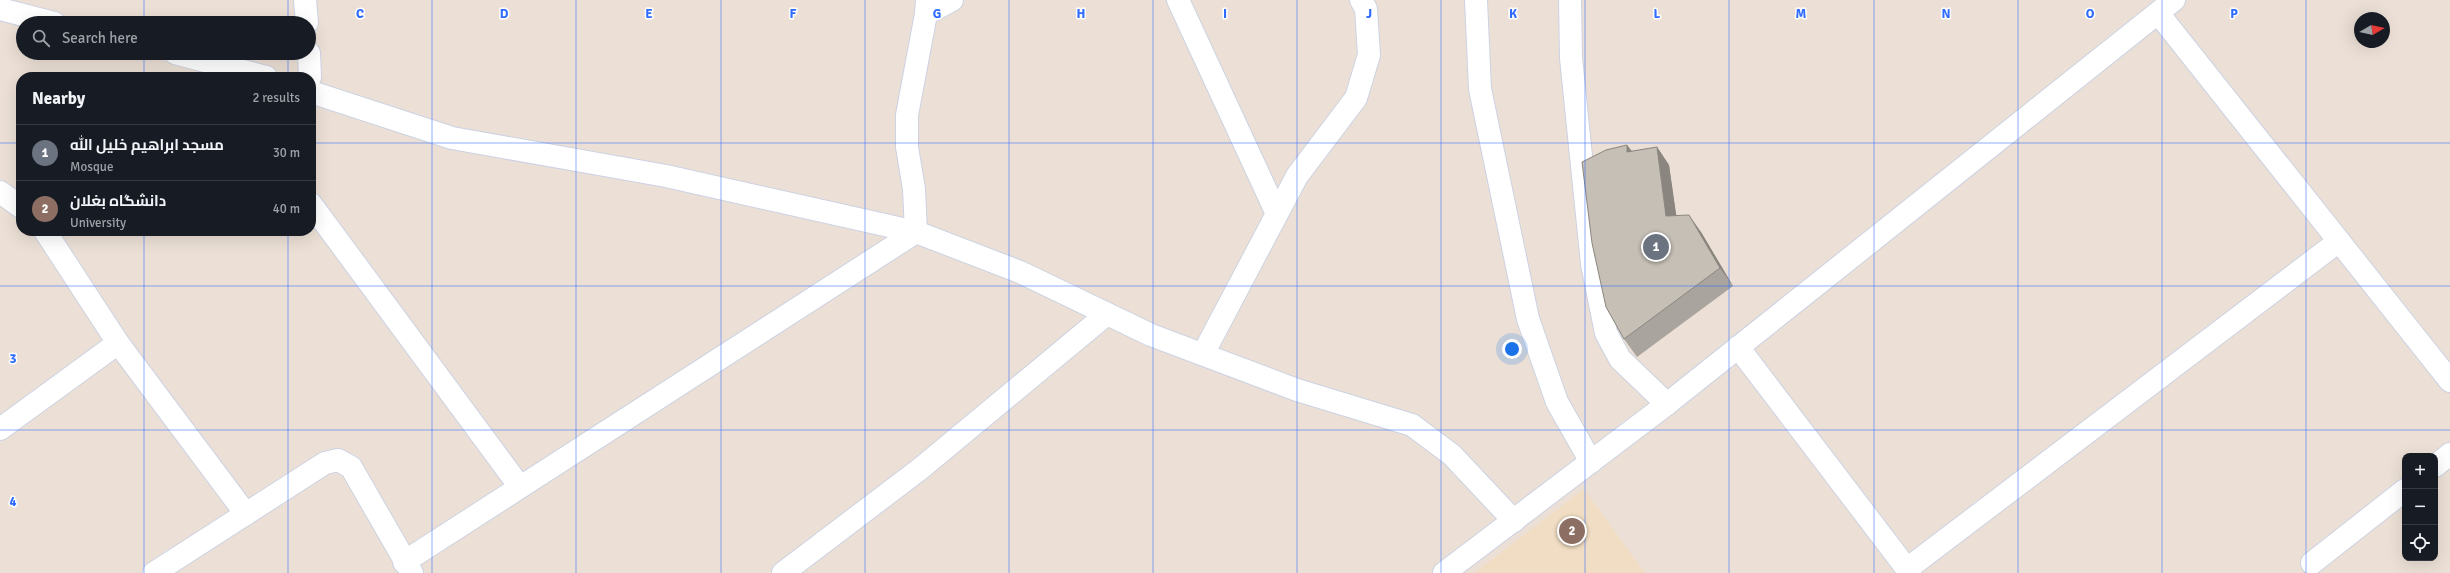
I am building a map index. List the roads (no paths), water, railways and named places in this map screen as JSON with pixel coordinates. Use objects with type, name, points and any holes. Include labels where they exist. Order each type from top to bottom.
[{"type":"street","points":[[305,0],[306,16]]},
{"type":"street","points":[[916,232],[914,189],[907,147],[907,115],[926,7],[952,0]]},
{"type":"street","points":[[1178,0],[1277,214]]},
{"type":"street","points":[[1203,354],[1297,176],[1356,98],[1370,55],[1366,9],[1362,0]]},
{"type":"street","points":[[1476,0],[1480,89],[1528,319],[1557,402],[1591,462]]},
{"type":"street","points":[[1570,0],[1571,58],[1592,264],[1606,333],[1620,359],[1667,404]]},
{"type":"street","points":[[1444,573],[1667,404],[2166,7],[2339,242],[2450,381]]},
{"type":"street","points":[[12,8],[34,16]]},
{"type":"street","points":[[201,60],[247,72]]},
{"type":"street","points":[[309,60],[310,72]]},
{"type":"street","points":[[316,94],[452,138],[666,176],[916,232],[1020,272],[1151,335],[1297,390],[1412,425],[1452,455],[1514,521]]},
{"type":"street","points":[[0,192],[16,203]]},
{"type":"street","points":[[316,211],[520,488]]},
{"type":"street","points":[[154,573],[325,463],[338,460],[351,467],[408,567],[520,488],[916,232]]},
{"type":"street","points":[[48,236],[118,343],[246,514]]},
{"type":"street","points":[[1738,347],[1909,571],[2339,242]]},
{"type":"street","points":[[783,573],[920,469],[1107,314]]},
{"type":"street","points":[[0,429],[118,343]]},
{"type":"street","points":[[2438,464],[2450,454]]},
{"type":"street","points":[[2312,563],[2402,492]]},
{"type":"place","name":"مسجد ابراهیم خلیل الله","points":[[1656,247]]},
{"type":"place","name":"دانشگاه بغلان","points":[[1572,531]]}]
